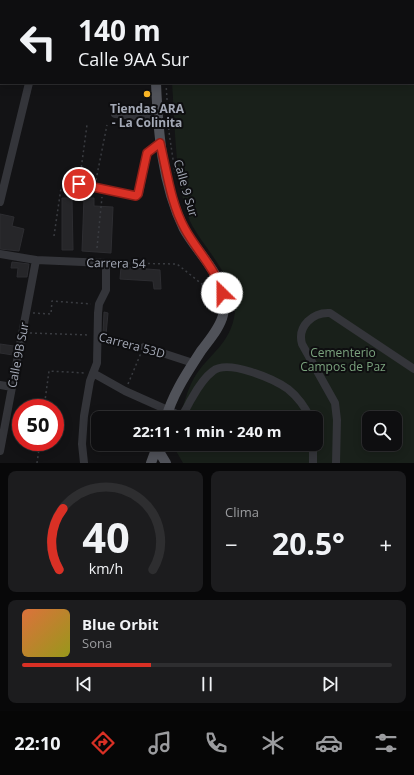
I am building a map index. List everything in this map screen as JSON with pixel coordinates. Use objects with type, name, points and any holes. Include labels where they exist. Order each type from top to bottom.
[{"type":"main road","name":"Calle 9 Sur","points":[[156,84],[160,143],[176,209],[185,229],[220,285],[224,302],[223,315],[217,329],[182,380],[169,411]]},
{"type":"main road","points":[[151,463],[155,451]]},
{"type":"main road","points":[[160,451],[166,463]]},
{"type":"street","points":[[0,202],[29,84]]},
{"type":"street","points":[[115,114],[158,118]]},
{"type":"street","points":[[79,184],[134,196],[138,194],[147,153],[160,143]]},
{"type":"street","name":"Carrera 54","points":[[0,254],[36,260],[106,263]]},
{"type":"street","name":"Calle 9B Sur","points":[[0,451],[36,260]]},
{"type":"street","points":[[84,463],[82,444],[84,416],[98,355],[97,335],[99,304],[106,290],[106,263]]},
{"type":"street","points":[[336,463],[337,420],[335,404],[300,338],[302,330],[308,322],[319,313],[330,313],[414,368]]},
{"type":"street","name":"Carrera 53D","points":[[144,347],[193,363]]},
{"type":"street","points":[[184,411],[192,397],[214,370],[226,367],[244,370],[268,378],[288,390],[307,411]]},
{"type":"street","points":[[93,373],[160,411]]},
{"type":"street","points":[[0,385],[12,388]]},
{"type":"street","points":[[313,451],[313,463]]},
{"type":"path","points":[[54,236],[61,188],[79,184],[87,125]]},
{"type":"path","points":[[97,248],[98,187],[107,125]]},
{"type":"path","name":"Carrera 54","points":[[106,263],[177,264],[216,295]]},
{"type":"path","points":[[26,313],[51,314],[52,301],[99,304]]},
{"type":"path","name":"Carrera 53D","points":[[22,333],[97,335],[144,347]]},
{"type":"path","points":[[125,391],[144,347]]},
{"type":"path","points":[[45,399],[49,371],[93,373]]},
{"type":"path","points":[[37,463],[39,451]]},
{"type":"green space","name":"Cementerio Campos de Paz","points":[[172,84],[414,84],[414,463],[183,463],[176,451],[323,451],[323,411],[181,411],[194,378],[229,333],[233,323],[235,301],[227,279],[193,227],[187,213],[179,177]]},
{"type":"building","points":[[62,198],[72,198],[73,250],[62,250]]},
{"type":"building","points":[[84,198],[94,198],[94,206],[113,207],[111,253],[82,251]]},
{"type":"building","points":[[0,214],[14,217],[12,226],[24,229],[19,251],[0,249]]},
{"type":"building","points":[[12,262],[29,264],[27,277],[17,277],[18,268],[11,268]]},
{"type":"building","points":[[121,267],[160,270],[161,289],[154,289],[153,281],[120,279]]},
{"type":"building","points":[[104,312],[108,313],[106,335],[103,334]]},
{"type":"building","points":[[0,344],[14,346],[13,355],[0,353]]},
{"type":"place","name":"Tiendas ARA - La Colinita","points":[[147,94]]},
{"type":"route","points":[[79,184],[136,196],[138,194],[147,153],[160,143],[174,204],[185,229],[210,266],[220,285],[222,293]]}]
